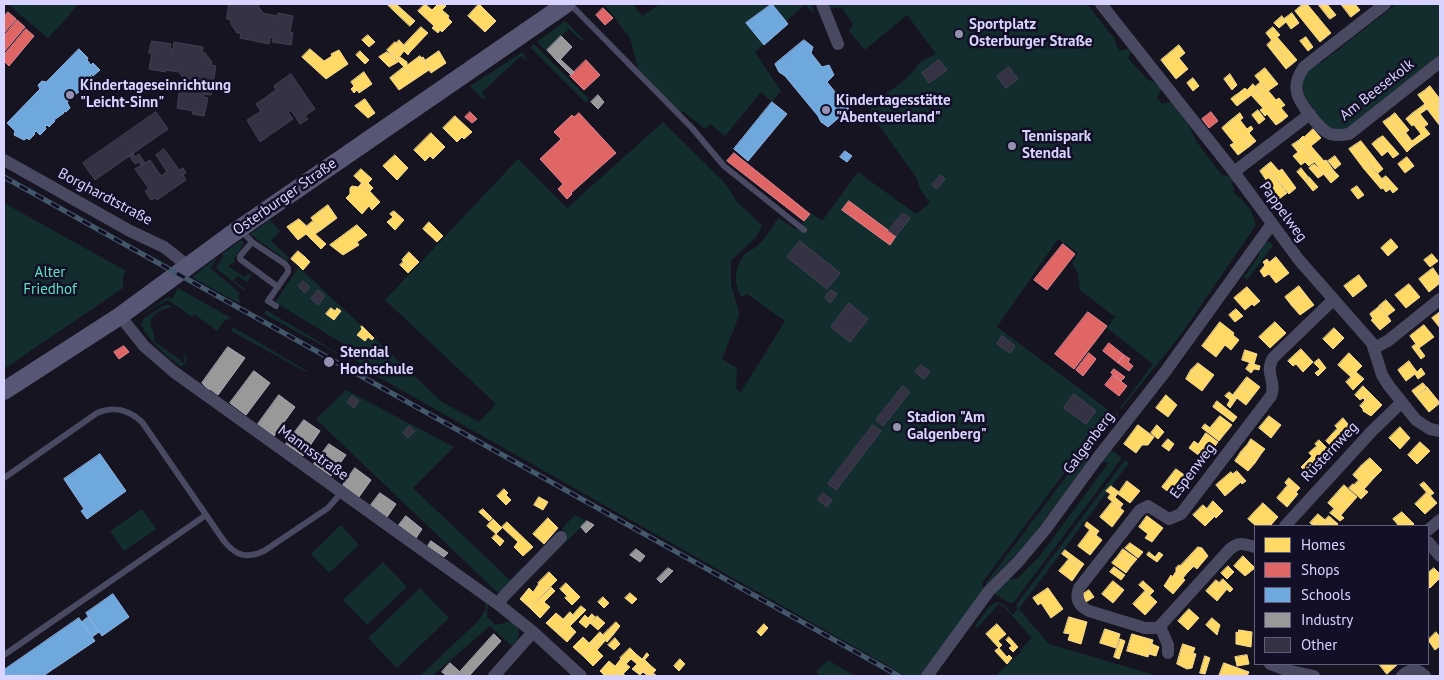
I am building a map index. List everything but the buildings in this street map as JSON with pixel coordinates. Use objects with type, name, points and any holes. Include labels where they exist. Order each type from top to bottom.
[{"type":"street","name":"Osterburger Straße","points":[[4,391],[120,316],[240,228],[565,4]]},
{"type":"street","points":[[822,4],[838,44]]},
{"type":"street","name":"Pappelweg","points":[[1101,4],[1234,172],[1271,225],[1375,348],[1382,375],[1402,402],[1422,425],[1440,431]]},
{"type":"street","name":"Am Beesekolk","points":[[1386,4],[1304,67],[1297,81],[1297,95],[1323,129],[1330,134],[1349,134],[1440,62]]},
{"type":"street","points":[[1234,172],[1310,114]]},
{"type":"street","name":"Borghardtstraße","points":[[4,160],[130,231],[164,247],[188,266]]},
{"type":"street","name":"Galgenberg","points":[[926,676],[989,591],[1018,562],[1040,536],[1099,456],[1165,372],[1271,225]]},
{"type":"street","points":[[1375,348],[1440,299]]},
{"type":"street","name":"Espenweg","points":[[1160,626],[1146,628],[1089,611],[1080,605],[1077,598],[1079,588],[1140,510],[1148,506],[1169,519],[1181,514],[1271,396],[1273,390],[1269,364],[1273,358],[1333,300]]},
{"type":"street","name":"Mannsstraße","points":[[120,316],[144,346],[174,372],[498,604],[533,632],[582,676]]},
{"type":"street","name":"Rüsternweg","points":[[1286,525],[1402,402]]},
{"type":"street","points":[[1429,529],[1440,520]]},
{"type":"street","points":[[498,604],[561,537]]},
{"type":"street","points":[[1168,653],[1166,638],[1160,626],[1237,543],[1245,543],[1254,547]]},
{"type":"street","points":[[1429,543],[1440,556]]},
{"type":"street","points":[[494,676],[533,632]]},
{"type":"street","points":[[1273,665],[1314,676]]},
{"type":"street","points":[[1402,676],[1410,670],[1418,671],[1425,676]]},
{"type":"lane","points":[[565,4],[692,128],[724,166],[804,230]]},
{"type":"lane","points":[[240,228],[246,237],[288,268],[288,272],[268,301],[276,306]]},
{"type":"lane","points":[[252,242],[240,256],[240,259],[278,287]]},
{"type":"lane","points":[[4,478],[97,413],[107,409],[116,409],[133,414],[142,422],[231,550],[239,554],[254,555],[264,551],[328,508],[341,493]]},
{"type":"lane","points":[[4,655],[206,515]]},
{"type":"green space","points":[[8,4],[78,4],[48,38]]},
{"type":"green space","points":[[604,4],[633,4],[642,16],[660,4],[812,4],[814,13],[805,5],[786,21],[788,24],[755,52],[781,91],[772,102],[761,92],[725,136],[710,124],[705,129],[684,112],[678,111],[638,68],[630,38]]},
{"type":"green space","points":[[828,4],[1087,4],[1116,41],[1115,43],[1120,51],[1129,48],[1132,51],[1128,58],[1148,80],[1156,82],[1162,89],[1157,98],[1162,104],[1172,101],[1191,129],[1196,141],[1222,175],[1232,176],[1235,181],[1231,184],[1235,189],[1233,191],[1250,208],[1256,225],[1180,336],[1121,409],[1153,364],[1107,328],[1115,317],[1080,290],[1078,273],[1072,263],[1078,253],[1058,239],[997,327],[1115,415],[1117,412],[1118,414],[1093,446],[1088,443],[1084,448],[1088,453],[1071,464],[982,583],[984,590],[920,676],[906,676],[366,370],[367,367],[355,360],[358,353],[275,302],[299,267],[442,402],[479,422],[496,404],[385,300],[518,159],[567,208],[663,122],[725,183],[738,203],[762,225],[757,236],[731,261],[731,285],[739,316],[722,359],[737,368],[736,389],[741,392],[785,321],[747,294],[742,297],[737,286],[737,268],[742,257],[762,241],[778,218],[797,230],[811,213],[822,221],[858,172],[916,214],[930,203],[920,189],[916,177],[872,116],[871,109],[874,103],[907,78],[921,61],[936,54],[907,15],[865,50],[849,31],[853,24],[841,7],[831,9]]},
{"type":"green space","points":[[1396,4],[1440,4],[1440,56],[1354,126],[1340,132],[1326,126],[1304,98],[1302,78],[1318,60],[1321,63]]},
{"type":"green space","points":[[565,21],[584,40],[582,41],[569,29],[545,50],[537,42]]},
{"type":"green space","points":[[534,44],[589,99],[586,103],[530,47]]},
{"type":"green space","points":[[521,53],[524,53],[527,61],[521,56],[482,92],[486,99],[483,99],[470,86]]},
{"type":"green space","name":"Alter Friedhof","points":[[4,203],[126,271],[123,277],[123,288],[4,369]]},
{"type":"green space","points":[[270,220],[280,231],[271,241],[289,258],[287,261],[250,234]]},
{"type":"green space","points":[[241,240],[244,243],[234,259],[235,262],[228,266],[244,277],[252,273],[247,282],[237,276],[234,281],[245,289],[243,290],[216,268],[223,257],[222,254]]},
{"type":"green space","points":[[1266,242],[1270,242],[1273,246],[1247,280],[1243,276],[1247,273]]},
{"type":"green space","points":[[216,258],[210,268],[240,293],[238,295],[240,302],[238,303],[192,277]]},
{"type":"green space","points":[[178,288],[231,318],[224,321],[217,331],[194,314],[192,317],[168,300],[143,314],[168,297],[172,299]]},
{"type":"green space","points":[[165,305],[173,307],[157,312],[150,322],[154,341],[184,363],[185,353],[186,361],[181,367],[153,342],[141,324],[144,318]]},
{"type":"green space","points":[[266,310],[353,362],[264,314]]},
{"type":"green space","points":[[233,327],[307,371],[231,331]]},
{"type":"green space","points":[[346,390],[454,447],[413,488],[510,580],[522,567],[524,569],[500,595],[316,419]]},
{"type":"green space","points":[[1110,449],[1122,458],[1014,602],[1010,603],[993,593],[1006,579],[1017,579],[1039,557],[1109,462],[1099,462]]},
{"type":"green space","points":[[1090,454],[1090,459],[1025,546],[986,586],[986,583],[1071,470]]},
{"type":"green space","points":[[1125,460],[1129,463],[1019,609],[1049,644],[1158,676],[995,676],[1021,652],[1020,650],[1032,638],[1006,609],[999,604],[977,628],[975,626],[990,606],[997,602],[1004,605],[1013,614],[1018,609],[1016,605]]},
{"type":"green space","points":[[142,509],[156,529],[124,551],[110,531]]},
{"type":"green space","points":[[575,515],[587,521],[541,567],[538,565],[564,535],[562,528]]},
{"type":"green space","points":[[341,525],[359,545],[329,573],[311,554]]},
{"type":"green space","points":[[383,562],[407,587],[367,625],[343,600]]},
{"type":"green space","points":[[420,588],[449,618],[397,668],[368,638]]},
{"type":"green space","points":[[485,601],[488,604],[487,617],[496,625],[511,621],[517,626],[519,632],[513,647],[490,626],[432,676],[420,676],[479,620],[486,608]]},
{"type":"green space","points":[[828,660],[855,676],[821,676],[816,672]]},
{"type":"railway","points":[[4,177],[899,676]]},
{"type":"place","name":"Sportplatz Osterburger Straße","points":[[959,34]]},
{"type":"place","name":"Kindertageseinrichtung \"Leicht-Sinn\"","points":[[70,95]]},
{"type":"place","name":"Kindertagesstätte \"Abenteuerland\"","points":[[826,110]]},
{"type":"place","name":"Tennispark Stendal","points":[[1012,146]]},
{"type":"place","name":"Stendal Hochschule","points":[[329,362]]},
{"type":"place","name":"Stadion \"Am Galgenberg\"","points":[[897,427]]}]
